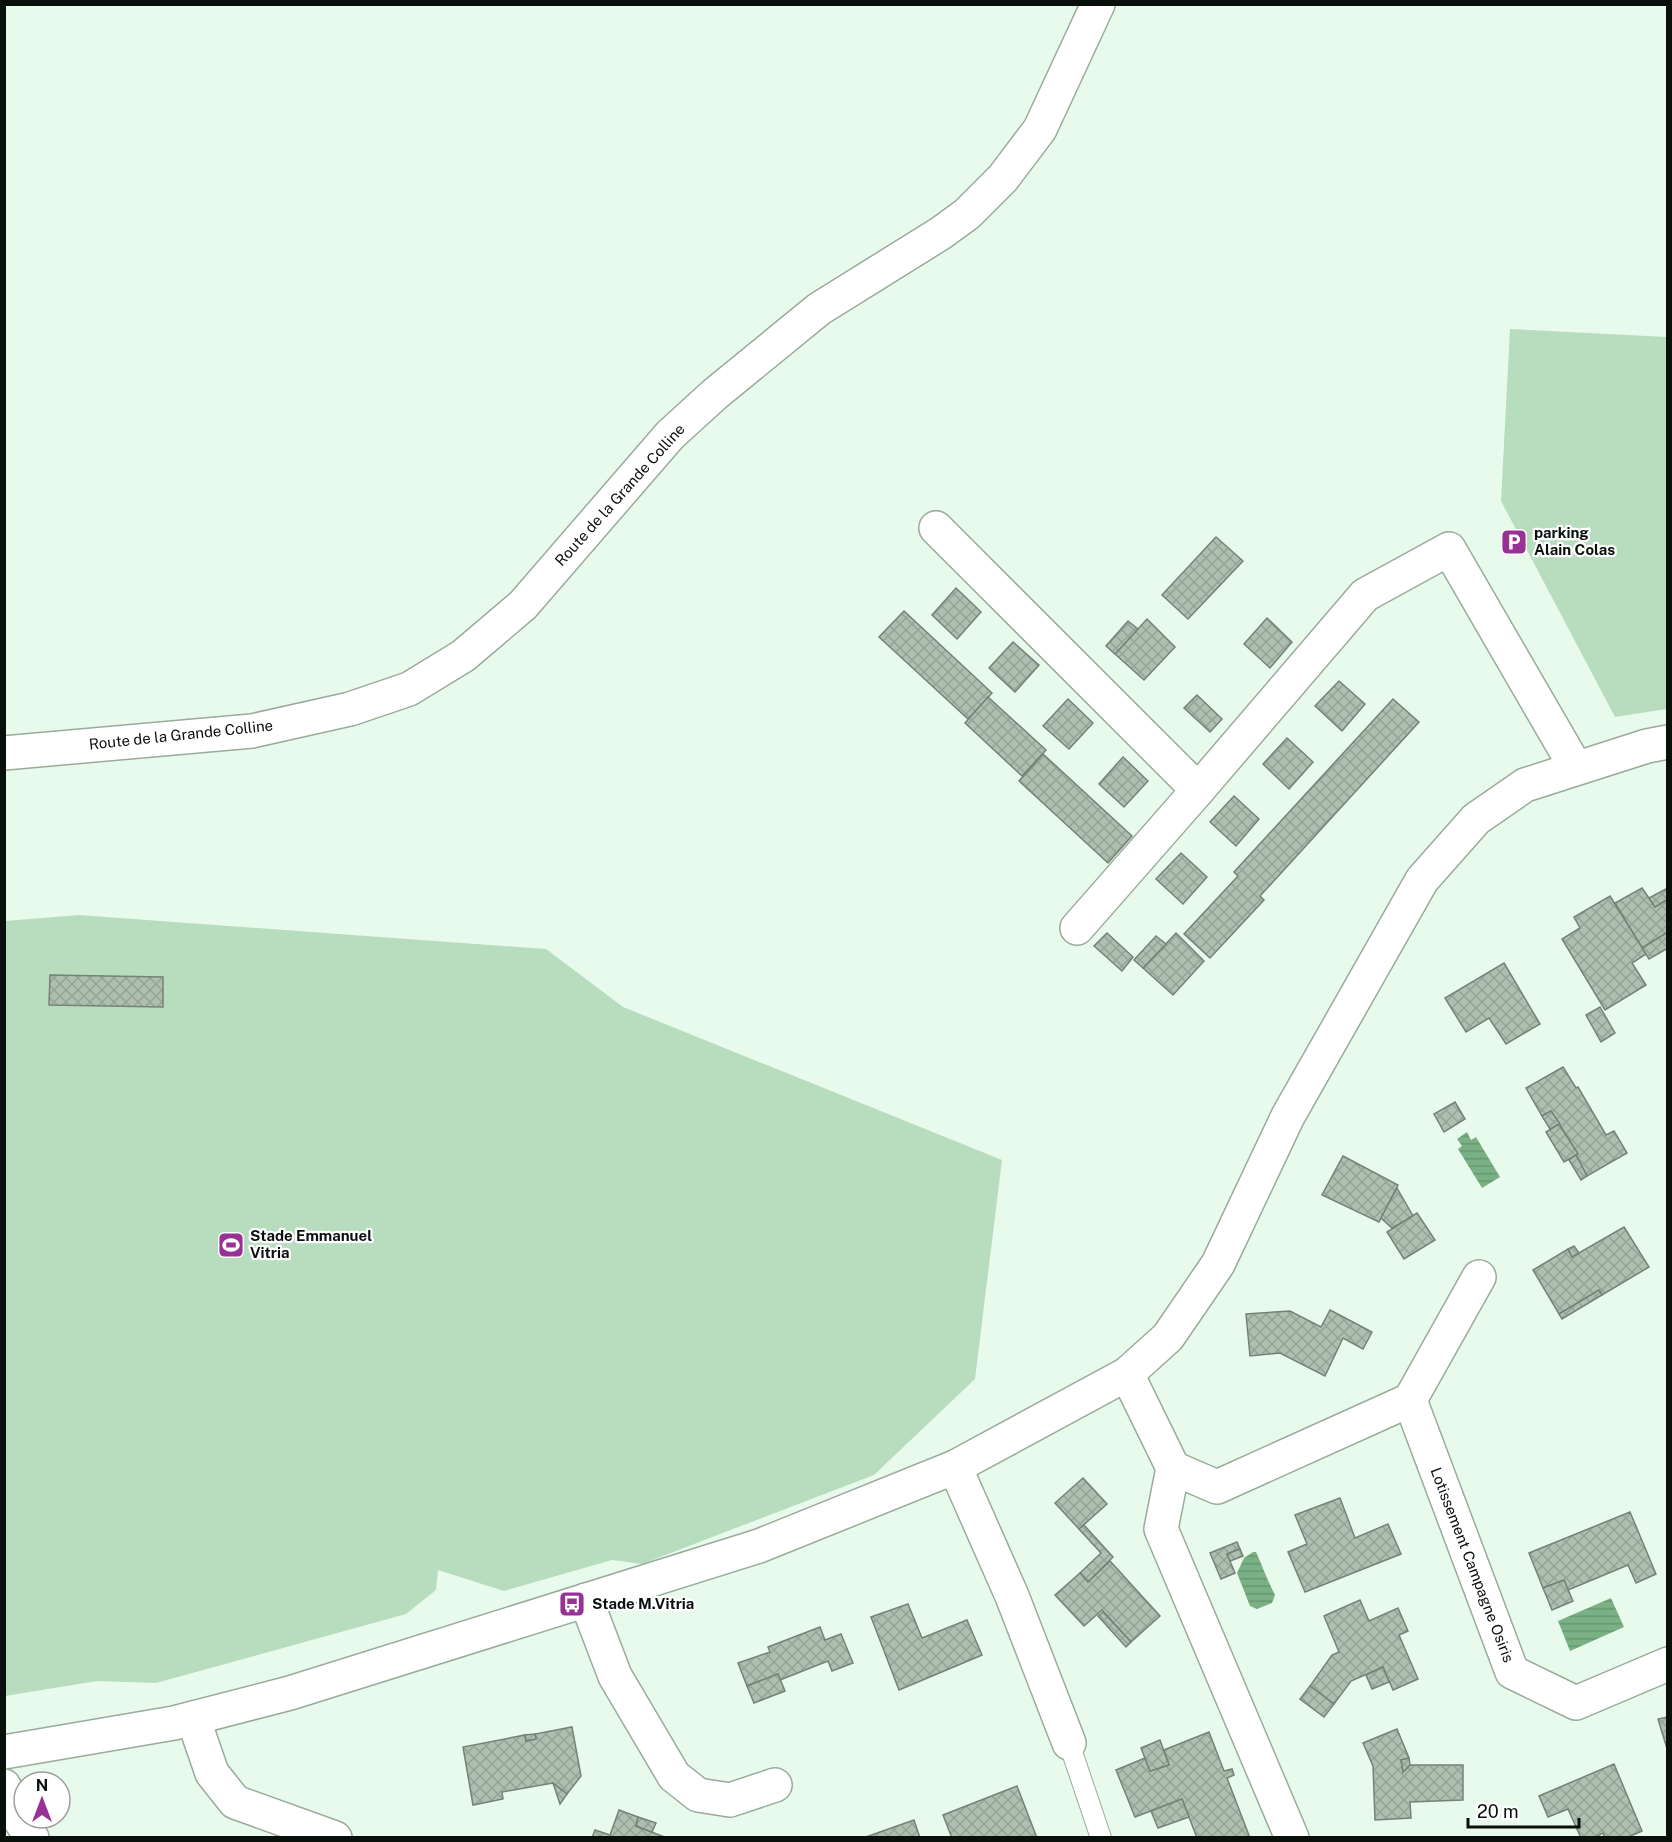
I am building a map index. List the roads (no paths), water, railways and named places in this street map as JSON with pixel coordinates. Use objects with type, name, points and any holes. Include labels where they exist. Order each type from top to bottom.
[{"type":"street","name":"Route de la Grande Colline","points":[[4,753],[252,730],[350,709],[409,689],[463,656],[523,605],[670,435],[708,401],[819,309],[941,233],[967,214],[1004,178],[1040,129],[1098,4]]},
{"type":"street","points":[[936,528],[1198,790]]},
{"type":"street","points":[[1077,928],[1365,595],[1449,549],[1576,768]]},
{"type":"street","points":[[4,1752],[174,1723],[290,1693],[759,1546],[955,1467],[1127,1374],[1168,1337],[1218,1264],[1288,1116],[1422,880],[1476,819],[1525,785],[1647,746],[1668,742]]},
{"type":"street","points":[[1173,1468],[1216,1487],[1410,1400],[1479,1277]]},
{"type":"street","points":[[1127,1374],[1173,1468],[1161,1529],[1292,1838]]},
{"type":"street","name":"Lotissement Campagne Osiris","points":[[1410,1400],[1512,1672],[1576,1702],[1668,1664]]},
{"type":"street","points":[[955,1467],[1012,1596],[1069,1743]]},
{"type":"street","points":[[586,1600],[615,1676],[674,1776],[698,1795],[730,1800],[775,1785]]},
{"type":"street","points":[[192,1718],[212,1773],[235,1802],[335,1838]]},
{"type":"street","points":[[4,1786],[20,1820],[32,1838]]},
{"type":"lane","points":[[1069,1743],[1101,1838]]},
{"type":"place","name":"parking Alain Colas","points":[[1514,542]]},
{"type":"place","name":"Stade Emmanuel Vitria","points":[[231,1245]]},
{"type":"place","name":"Stade M.Vitria","points":[[572,1604]]}]
